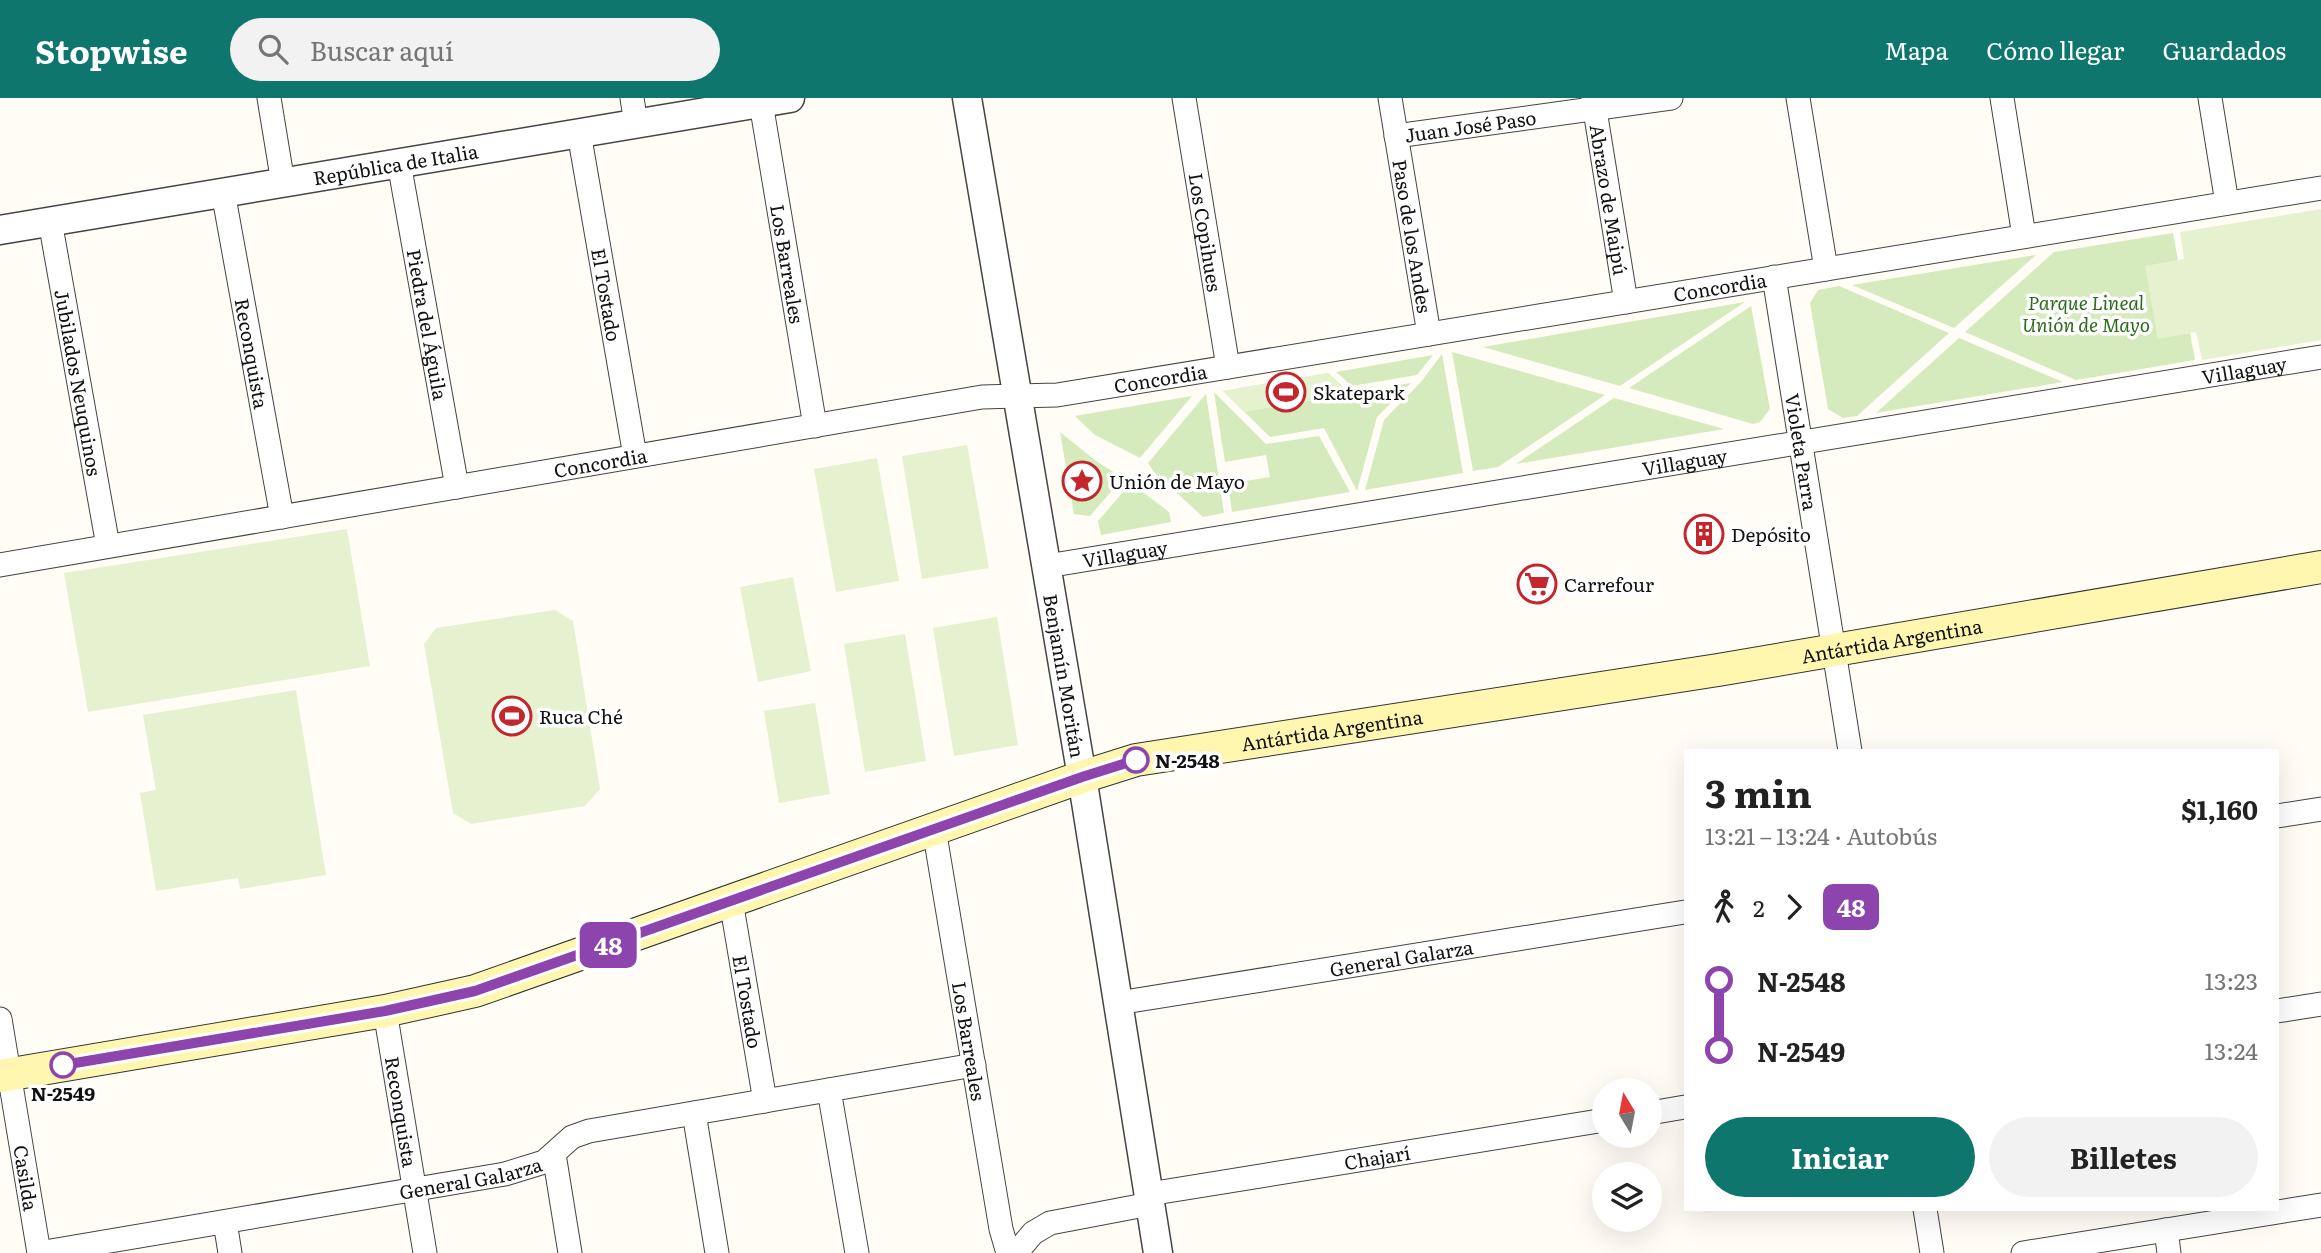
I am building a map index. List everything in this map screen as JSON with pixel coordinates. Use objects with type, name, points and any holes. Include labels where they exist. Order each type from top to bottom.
[{"type":"main road","name":"Antártida Argentina","points":[[5,1075],[385,1011],[475,991],[1116,765],[1157,756],[1834,651],[2321,567]]},
{"type":"street","points":[[269,98],[283,183]]},
{"type":"street","name":"República de Italia","points":[[0,230],[579,133],[634,111],[761,103],[790,98]]},
{"type":"street","name":"Benjamín Moritán","points":[[967,98],[1082,777],[1158,1253]]},
{"type":"street","name":"Los Copihues","points":[[1184,98],[1228,367]]},
{"type":"street","name":"Paso de los Andes","points":[[1390,98],[1429,334]]},
{"type":"street","name":"Juan José Paso","points":[[1396,136],[1593,103],[1671,98]]},
{"type":"street","points":[[1798,98],[1826,269]]},
{"type":"street","points":[[2002,98],[2024,236]]},
{"type":"street","points":[[2210,98],[2227,203]]},
{"type":"street","name":"Los Barreales","points":[[761,103],[815,426]]},
{"type":"street","name":"Abrazo de Maipú","points":[[1593,103],[1626,302]]},
{"type":"street","name":"El Tostado","points":[[579,133],[635,456]]},
{"type":"street","name":"Piedra del Águila","points":[[399,163],[457,487]]},
{"type":"street","name":"Concordia","points":[[0,565],[982,397],[1046,396],[2321,188]]},
{"type":"street","name":"Reconquista","points":[[223,192],[282,516]]},
{"type":"street","name":"Jubilados Neuquinos","points":[[50,221],[108,546]]},
{"type":"street","name":"Violeta Parra","points":[[1773,277],[1850,749]]},
{"type":"street","name":"Villaguay","points":[[1046,566],[2321,357]]},
{"type":"street","points":[[2279,816],[2321,809]]},
{"type":"street","name":"Los Barreales","points":[[934,830],[1001,1228],[1008,1253]]},
{"type":"street","name":"El Tostado","points":[[732,901],[765,1101]]},
{"type":"street","name":"General Galarza","points":[[1118,1003],[1684,912]]},
{"type":"street","points":[[2279,1011],[2321,1004]]},
{"type":"street","name":"Reconquista","points":[[385,1011],[425,1253]]},
{"type":"street","name":"Casilda","points":[[0,1019],[5,1075],[39,1253]]},
{"type":"street","name":"General Galarza","points":[[39,1253],[519,1171],[544,1162],[564,1143],[581,1133],[974,1065]]},
{"type":"street","points":[[830,1090],[857,1253]]},
{"type":"street","points":[[1662,1111],[1684,1107]]},
{"type":"street","points":[[695,1113],[717,1253]]},
{"type":"street","name":"Chajarí","points":[[1016,1253],[1033,1233],[1050,1223],[1149,1199],[1592,1122]]},
{"type":"street","points":[[554,1154],[570,1253]]},
{"type":"street","points":[[2023,1253],[2321,1205]]},
{"type":"street","points":[[1925,1211],[1932,1253]]},
{"type":"street","points":[[225,1222],[230,1253]]},
{"type":"street","points":[[2166,1230],[2169,1253]]},
{"type":"green space","points":[[2321,209],[2321,340],[2202,360],[2196,332],[2158,339],[2145,266],[2184,259],[2180,232]]},
{"type":"green space","name":"Parque Lineal Unión de Mayo","points":[[2173,233],[2178,260],[2146,267],[2158,338],[2190,333],[2195,360],[2076,380],[1965,332],[2054,252]]},
{"type":"green space","name":"Parque Lineal Unión de Mayo","points":[[2036,255],[1954,328],[1852,285]]},
{"type":"green space","points":[[1839,286],[1949,333],[1857,416],[1843,418],[1828,409],[1810,303],[1818,290]]},
{"type":"green space","points":[[1745,302],[1620,386],[1483,347]]},
{"type":"green space","points":[[1751,306],[1770,409],[1760,422],[1753,424],[1629,388]]},
{"type":"green space","name":"Parque Lineal Unión de Mayo","points":[[1959,338],[2063,382],[1876,413]]},
{"type":"green space","points":[[1452,352],[1605,395],[1498,467],[1473,471]]},
{"type":"green space","points":[[1442,354],[1463,473],[1365,490],[1384,420],[1421,382]]},
{"type":"green space","points":[[1433,355],[1417,375],[1352,386],[1336,372]]},
{"type":"green space","points":[[1328,373],[1350,393],[1411,383],[1377,417],[1357,491],[1324,428],[1270,437],[1223,391]]},
{"type":"green space","name":"Skatepark","points":[[1328,373],[1349,394],[1244,412],[1223,391]]},
{"type":"green space","points":[[1214,392],[1266,444],[1319,436],[1350,492],[1232,512],[1228,484],[1270,477],[1266,455],[1225,462]]},
{"type":"green space","points":[[1206,394],[1224,513],[1203,517],[1154,472],[1148,463]]},
{"type":"green space","points":[[1192,396],[1140,458],[1095,435],[1075,416]]},
{"type":"green space","points":[[1614,398],[1724,429],[1516,464]]},
{"type":"green space","points":[[1060,432],[1096,461],[1123,478],[1090,516],[1074,514]]},
{"type":"green space","points":[[967,445],[989,568],[922,579],[902,456]]},
{"type":"green space","points":[[877,458],[899,581],[836,592],[814,469]]},
{"type":"green space","points":[[1131,483],[1169,512],[1171,522],[1101,535],[1098,521]]},
{"type":"green space","points":[[347,529],[370,666],[88,712],[64,573]]},
{"type":"green space","points":[[793,577],[811,671],[758,682],[740,587]]},
{"type":"green space","name":"Ruca Ché","points":[[555,610],[573,621],[600,789],[585,806],[471,824],[453,813],[424,644],[436,628]]},
{"type":"green space","points":[[997,617],[1018,745],[954,756],[933,628]]},
{"type":"green space","points":[[905,634],[926,761],[865,772],[844,644]]},
{"type":"green space","points":[[296,690],[326,875],[240,889],[238,878],[156,891],[140,793],[156,790],[143,715]]},
{"type":"green space","points":[[815,703],[830,794],[779,803],[764,711]]},
{"type":"bus line","name":"48","points":[[63,1065],[452,998],[1136,760]]},
{"type":"place","name":"Skatepark","points":[[1286,392]]},
{"type":"place","name":"Unión de Mayo","points":[[1082,481]]},
{"type":"place","name":"Depósito","points":[[1704,534]]},
{"type":"place","name":"Carrefour","points":[[1537,584]]},
{"type":"place","name":"Ruca Ché","points":[[512,716]]},
{"type":"place","name":"N-2548","points":[[1136,760]]},
{"type":"place","name":"N-2549","points":[[63,1065]]}]
